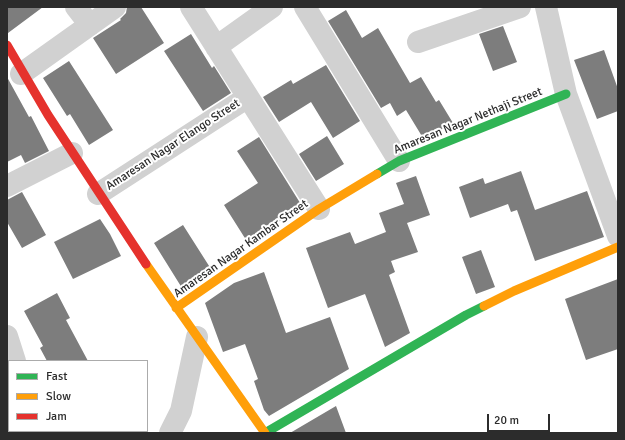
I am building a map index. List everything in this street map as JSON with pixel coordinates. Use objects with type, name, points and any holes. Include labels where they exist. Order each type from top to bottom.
[{"type":"street","points":[[76,7],[90,25]]},
{"type":"street","points":[[21,74],[115,7]]},
{"type":"street","points":[[191,7],[319,209]]},
{"type":"street","points":[[216,47],[272,7]]},
{"type":"street","points":[[305,7],[399,161]]},
{"type":"street","points":[[418,42],[520,7]]},
{"type":"street","points":[[546,7],[566,94],[618,236]]},
{"type":"street","points":[[7,45],[21,74],[98,194],[176,308],[265,433],[466,315],[514,291],[618,247]]},
{"type":"street","name":"Amaresan Nagar Nethaji Street","points":[[319,209],[399,161],[566,94]]},
{"type":"street","name":"Amaresan Nagar Elango Street","points":[[98,194],[248,97]]},
{"type":"street","points":[[7,186],[72,153]]},
{"type":"street","name":"Amaresan Nagar Kambar Street","points":[[176,308],[319,209]]},
{"type":"street","points":[[7,336],[15,360]]},
{"type":"street","points":[[170,433],[181,411],[197,337]]},
{"type":"building","points":[[7,7],[43,7],[8,33]]},
{"type":"building","points":[[127,7],[141,7],[164,43],[116,74],[93,38],[121,20],[120,19],[126,13]]},
{"type":"building","points":[[346,10],[362,38],[378,28],[410,83],[421,77],[436,102],[439,100],[453,123],[423,138],[406,110],[397,116],[390,103],[381,108],[328,21]]},
{"type":"building","points":[[503,26],[517,62],[493,71],[479,34]]},
{"type":"building","points":[[191,34],[212,68],[214,66],[231,93],[203,111],[164,51]]},
{"type":"building","points":[[604,50],[618,89],[618,111],[597,119],[574,60]]},
{"type":"building","points":[[69,61],[113,130],[89,145],[70,114],[67,116],[43,78]]},
{"type":"building","points":[[326,65],[360,121],[333,138],[311,102],[279,122],[263,97],[291,80],[293,84]]},
{"type":"building","points":[[7,77],[29,117],[31,116],[49,151],[25,163],[21,155],[7,162]]},
{"type":"building","points":[[327,136],[344,164],[316,181],[299,154]]},
{"type":"building","points":[[259,137],[302,206],[248,243],[224,205],[258,183],[237,151]]},
{"type":"building","points":[[521,171],[535,210],[587,191],[604,237],[535,261],[517,210],[511,212],[508,204],[470,218],[459,187],[483,178],[485,184]]},
{"type":"building","points":[[416,176],[430,215],[407,223],[418,252],[391,261],[395,272],[389,275],[410,333],[385,347],[365,294],[328,308],[306,248],[350,232],[355,244],[386,232],[379,213],[404,204],[396,183]]},
{"type":"building","points":[[22,192],[46,235],[22,248],[7,222],[7,200]]},
{"type":"building","points":[[100,219],[110,234],[121,256],[73,279],[54,242]]},
{"type":"building","points":[[183,225],[211,269],[182,288],[154,243]]},
{"type":"building","points":[[481,250],[495,287],[476,294],[462,257]]},
{"type":"building","points":[[264,272],[286,333],[330,317],[349,369],[269,416],[264,410],[254,381],[258,379],[245,344],[223,352],[205,303],[234,283]]},
{"type":"building","points":[[618,279],[618,349],[586,360],[565,299]]},
{"type":"building","points":[[57,293],[70,318],[66,320],[87,360],[46,360],[40,348],[43,346],[24,311]]},
{"type":"building","points":[[336,406],[346,433],[290,433]]},
{"type":"traffic: fast","points":[[377,174],[399,161],[566,94]]},
{"type":"traffic: fast","points":[[265,433],[466,315],[484,306]]},
{"type":"traffic: slow","points":[[176,308],[319,209],[377,174]]},
{"type":"traffic: slow","points":[[484,306],[514,291],[618,247]]},
{"type":"traffic: slow","points":[[146,264],[265,433]]},
{"type":"traffic: jam","points":[[7,45],[48,115],[146,264]]}]
